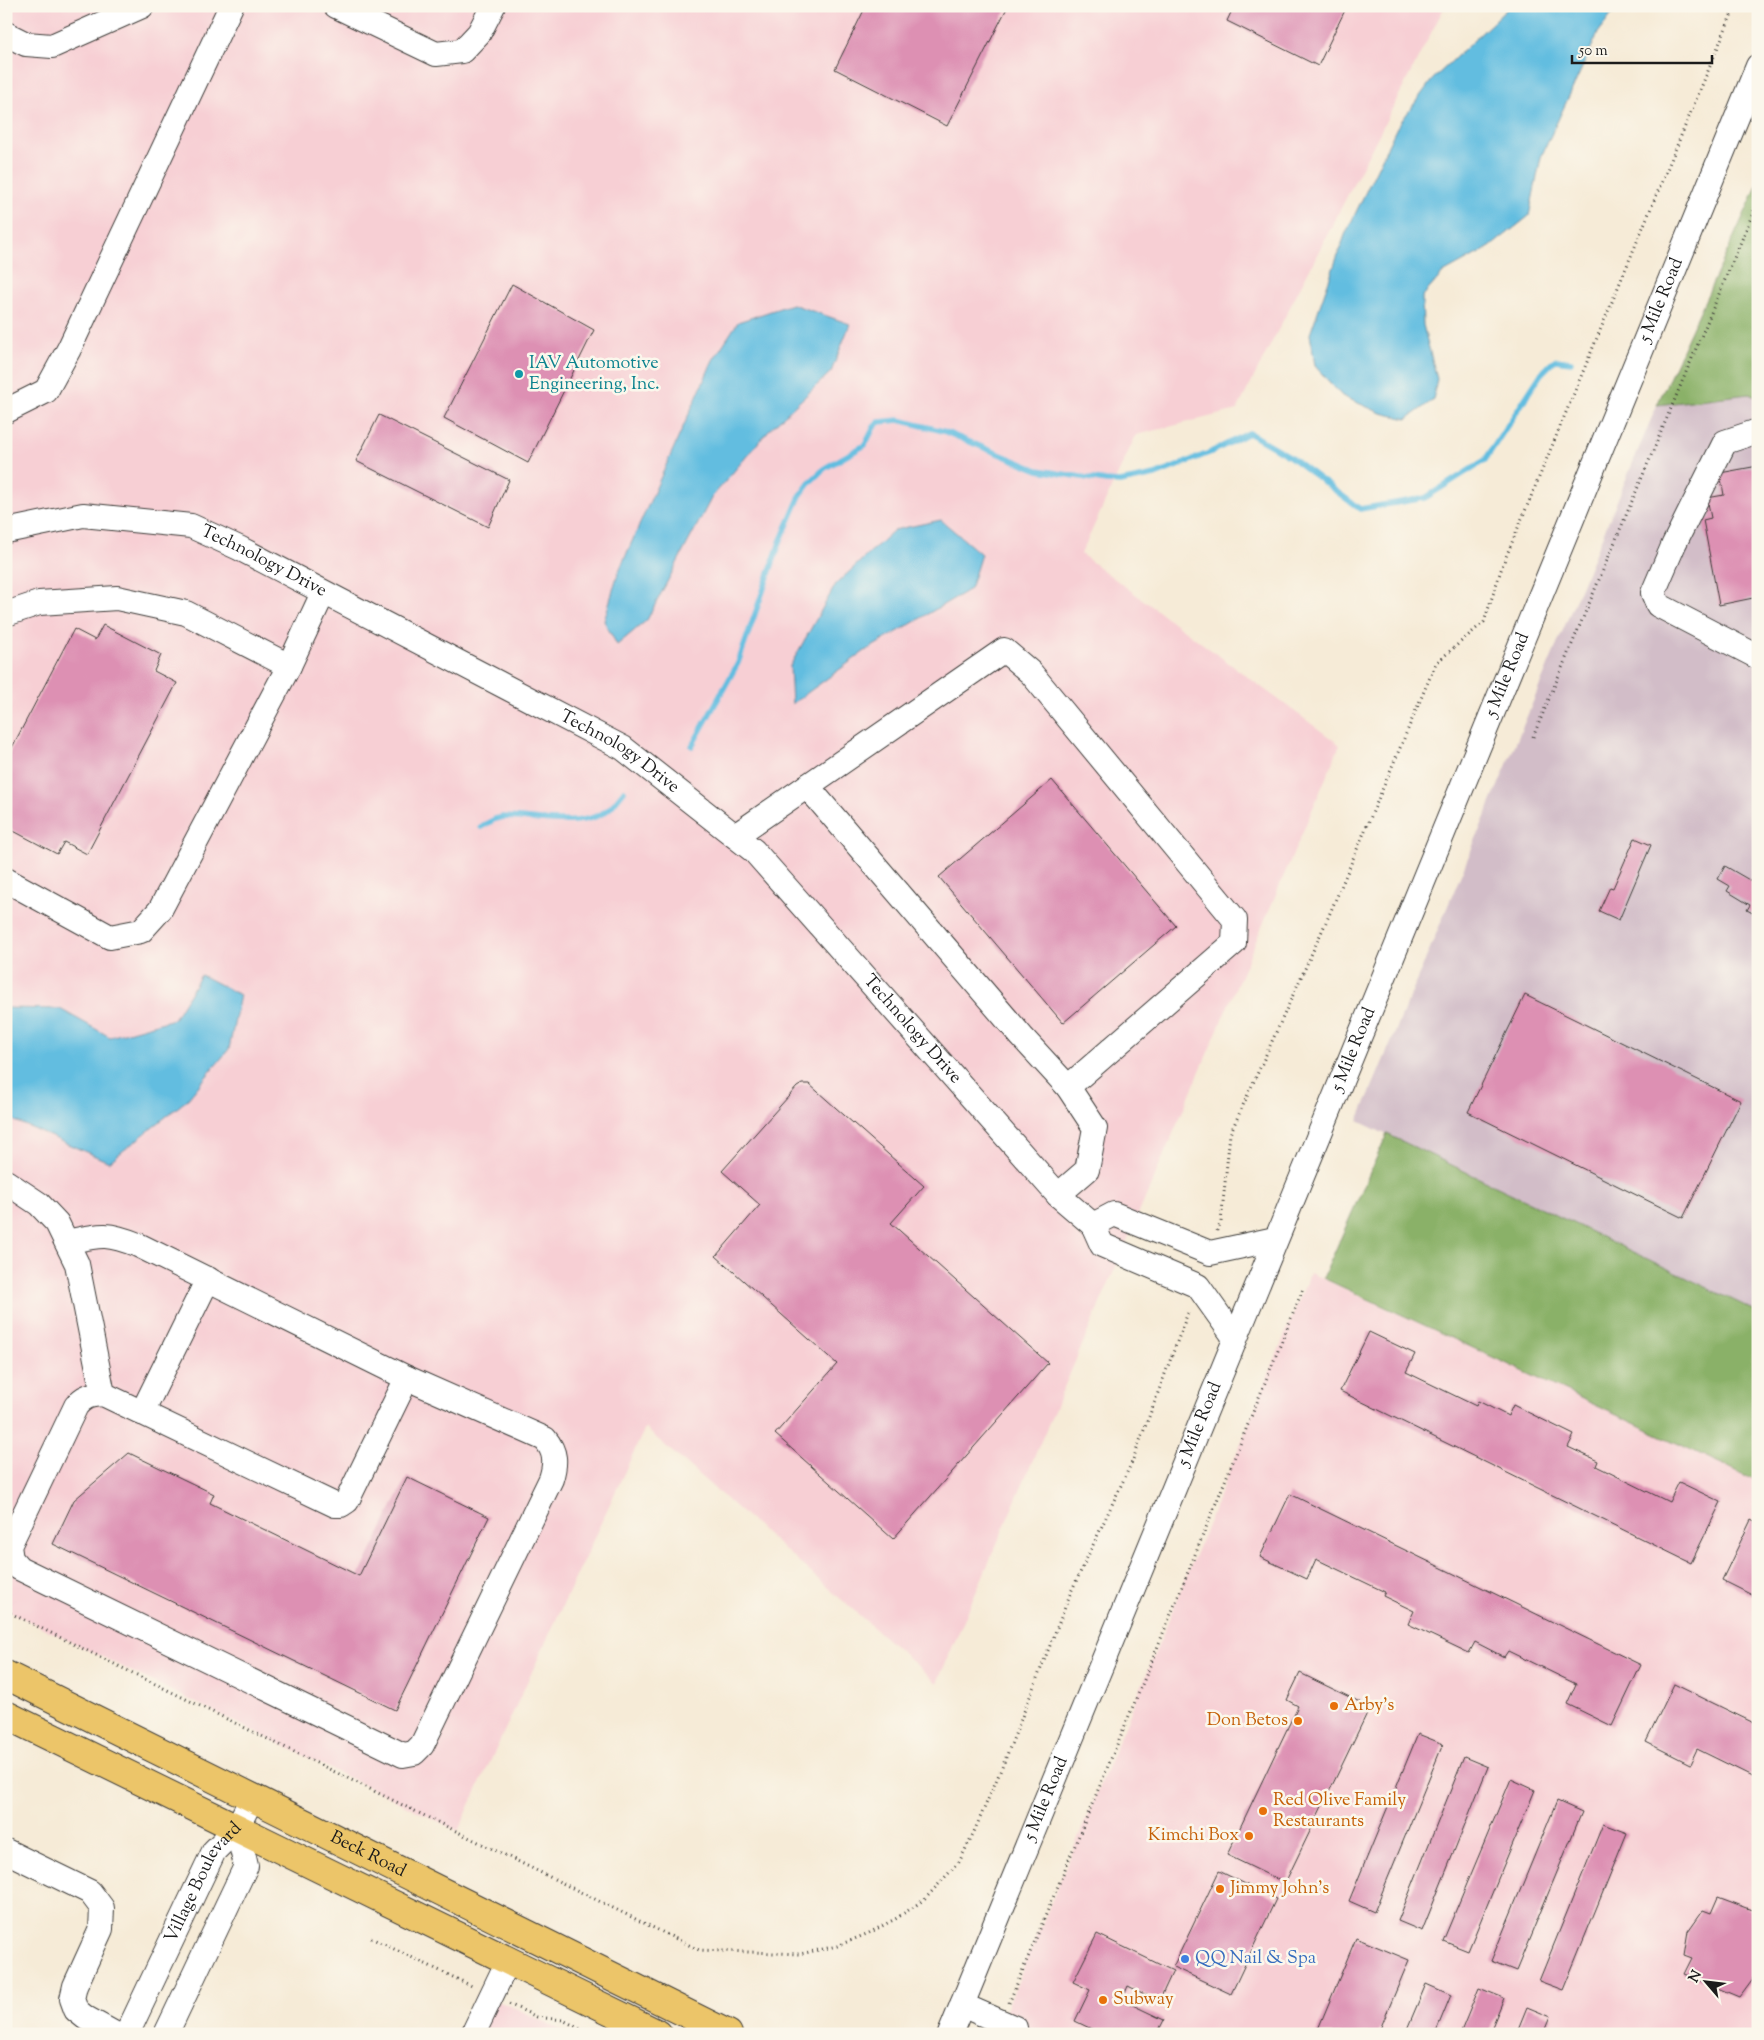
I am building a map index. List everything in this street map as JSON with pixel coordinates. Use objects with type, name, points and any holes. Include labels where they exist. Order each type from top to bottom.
[{"type":"main road","name":"Beck Road","points":[[6,1675],[728,2034]]},
{"type":"main road","name":"Beck Road","points":[[6,1715],[658,2034]]},
{"type":"street","points":[[6,34],[26,44],[52,46],[142,6]]},
{"type":"street","points":[[6,411],[46,392],[75,337],[231,6]]},
{"type":"street","points":[[336,6],[436,54],[462,51],[479,33],[493,6]]},
{"type":"street","name":"5 Mile Road","points":[[950,2034],[1758,66]]},
{"type":"street","points":[[1758,431],[1725,442],[1674,544],[1653,593],[1658,605],[1758,657]]},
{"type":"street","name":"Technology Drive","points":[[6,531],[82,515],[191,526],[238,548],[623,748],[754,851],[1058,1195],[1093,1225],[1102,1245],[1198,1286]]},
{"type":"street","points":[[6,880],[110,937],[141,931],[160,910],[289,666],[324,593]]},
{"type":"street","points":[[6,614],[39,603],[117,598],[186,613],[289,666]]},
{"type":"street","points":[[735,836],[1004,650],[1031,673],[1235,920],[1234,943],[1068,1087]]},
{"type":"street","points":[[807,786],[1022,1037],[1068,1087],[1094,1128],[1087,1170],[1058,1195]]},
{"type":"street","points":[[6,1182],[39,1204],[57,1222],[67,1242],[77,1264],[103,1394]]},
{"type":"street","points":[[1093,1225],[1114,1214],[1210,1253],[1275,1239]]},
{"type":"street","points":[[67,1242],[102,1234],[118,1237],[407,1378],[545,1439],[552,1448],[556,1465],[551,1479],[422,1745],[414,1753],[403,1754],[19,1568],[11,1559],[9,1546],[72,1415],[83,1398],[103,1394],[335,1505],[341,1505],[347,1501],[407,1378]]},
{"type":"street","points":[[142,1413],[208,1280]]},
{"type":"street","points":[[1198,1286],[1235,1338]]},
{"type":"street","points":[[238,1828],[252,1798]]},
{"type":"street","name":"Village Boulevard","points":[[127,2034],[214,1851],[238,1828]]},
{"type":"street","name":"Village Boulevard","points":[[166,2034],[246,1866],[238,1828]]},
{"type":"street","points":[[6,1851],[90,1892],[102,1908],[101,1929],[75,1986],[72,1999],[76,2010],[86,2018],[115,2034]]},
{"type":"street","points":[[473,2034],[508,1961]]},
{"type":"street","points":[[962,2005],[1015,2029]]},
{"type":"path","points":[[1210,1253],[1221,1222],[1230,1134],[1328,920],[1436,663],[1484,622],[1503,564],[1735,6]]},
{"type":"path","points":[[1533,737],[1758,201]]},
{"type":"path","points":[[6,1611],[700,1950],[800,1954],[837,1946],[897,1918],[925,1899],[959,1862],[1003,1765],[1070,1592],[1132,1462],[1198,1286]]},
{"type":"path","points":[[1015,2029],[1149,1668],[1303,1289]]},
{"type":"shaded area","points":[[6,6],[1445,6],[1237,410],[1136,435],[1081,554],[1340,745],[937,1683],[645,1428],[458,1831],[6,1610]]},
{"type":"shaded area","points":[[1749,394],[1758,398],[1758,1312],[1358,1121],[1657,405]]},
{"type":"shaded area","points":[[1310,1273],[1758,1481],[1758,2034],[996,2034],[1149,1668]]},
{"type":"shaded area","points":[[477,1994],[511,2006],[568,2034],[457,2034]]},
{"type":"green space","points":[[1758,184],[1758,398],[1749,394],[1657,405]]},
{"type":"green space","points":[[1387,1134],[1758,1312],[1758,1481],[1323,1278]]},
{"type":"water","points":[[1510,6],[1618,6],[1598,33],[1541,157],[1529,216],[1490,247],[1443,273],[1422,297],[1423,325],[1437,379],[1433,400],[1407,419],[1381,413],[1342,396],[1315,366],[1310,334],[1345,235],[1397,127],[1432,80]]},
{"type":"water","points":[[792,304],[850,324],[831,372],[769,430],[712,497],[647,620],[617,645],[604,621],[618,573],[713,360],[738,322]]},
{"type":"water","points":[[941,520],[981,554],[970,589],[865,651],[792,704],[790,666],[836,584],[894,530]]},
{"type":"water","points":[[201,975],[240,995],[229,1049],[187,1100],[109,1162],[6,1117],[6,1008],[60,1009],[110,1037],[174,1019]]},
{"type":"building","points":[[866,6],[1008,6],[947,126],[835,69]]},
{"type":"building","points":[[1234,6],[1347,6],[1318,66],[1227,21]]},
{"type":"building","name":"IAV Automotive Engineering, Inc.","points":[[512,284],[594,330],[528,463],[444,418]]},
{"type":"building","points":[[379,415],[509,480],[488,527],[356,461]]},
{"type":"building","points":[[1758,466],[1758,597],[1719,605],[1703,520],[1711,518],[1707,498],[1724,495],[1720,473]]},
{"type":"building","points":[[103,625],[161,655],[154,671],[177,683],[87,854],[64,842],[57,854],[6,827],[6,759],[74,629],[95,640]]},
{"type":"building","points":[[1052,780],[1176,926],[1063,1023],[939,877]]},
{"type":"building","points":[[1635,838],[1651,845],[1619,920],[1599,911],[1610,887],[1613,888]]},
{"type":"building","points":[[1725,866],[1758,885],[1758,916],[1747,910],[1750,905],[1727,891],[1730,886],[1718,879]]},
{"type":"building","points":[[1525,995],[1741,1101],[1683,1218],[1468,1112]]},
{"type":"building","points":[[802,1084],[809,1084],[924,1186],[891,1223],[1048,1363],[893,1539],[775,1434],[837,1364],[716,1256],[760,1205],[722,1171],[797,1087]]},
{"type":"building","points":[[1369,1332],[1415,1354],[1406,1372],[1476,1406],[1478,1401],[1508,1416],[1513,1405],[1574,1435],[1568,1447],[1598,1461],[1596,1466],[1669,1502],[1679,1482],[1721,1502],[1691,1563],[1340,1391]]},
{"type":"building","points":[[129,1453],[214,1494],[210,1503],[359,1576],[407,1477],[489,1517],[395,1710],[53,1544],[74,1500]]},
{"type":"building","points":[[1290,1494],[1641,1665],[1612,1726],[1567,1704],[1576,1684],[1508,1651],[1504,1657],[1475,1642],[1469,1653],[1408,1624],[1414,1611],[1383,1596],[1385,1592],[1316,1559],[1307,1579],[1260,1557]]},
{"type":"building","points":[[1751,1520],[1758,1524],[1758,1598],[1722,1580]]},
{"type":"building","points":[[1300,1673],[1370,1707],[1285,1883],[1227,1855],[1298,1706],[1287,1700]]},
{"type":"building","points":[[1674,1684],[1758,1725],[1758,1779],[1697,1749],[1690,1764],[1646,1742]]},
{"type":"building","points":[[1418,1734],[1443,1744],[1374,1912],[1349,1901]]},
{"type":"building","points":[[1464,1757],[1488,1767],[1422,1931],[1398,1921]]},
{"type":"building","points":[[1511,1779],[1535,1790],[1468,1951],[1443,1941]]},
{"type":"building","points":[[1557,1801],[1582,1812],[1516,1971],[1491,1961]]},
{"type":"building","points":[[1603,1824],[1627,1833],[1563,1990],[1539,1981]]},
{"type":"building","points":[[1219,1871],[1276,1899],[1231,1994],[1173,1967]]},
{"type":"building","points":[[1718,1897],[1758,1912],[1758,1968],[1739,1997],[1684,1974],[1692,1958],[1684,1955],[1688,1931],[1703,1910],[1711,1913]]},
{"type":"building","points":[[1097,1934],[1173,1971],[1159,2001],[1128,1986],[1122,2000],[1164,2020],[1157,2034],[1102,2034],[1075,2021],[1090,1990],[1073,1982]]},
{"type":"building","points":[[1356,1938],[1409,1960],[1378,2034],[1316,2034]]},
{"type":"building","points":[[1426,1984],[1451,1995],[1435,2034],[1405,2034]]},
{"type":"building","points":[[1479,1988],[1504,1998],[1489,2034],[1460,2034]]},
{"type":"building","points":[[1527,2007],[1551,2017],[1544,2034],[1516,2034]]},
{"type":"waterway","points":[[692,746],[738,663],[780,542],[800,496],[810,482],[825,468],[865,445],[874,427],[879,422],[899,420],[943,431],[1038,470],[1120,482],[1155,475],[1209,453],[1249,433],[1289,456],[1360,509],[1425,498],[1485,460],[1541,374],[1555,360],[1571,362]]},
{"type":"waterway","points":[[481,827],[503,817],[560,821],[589,819],[601,814],[612,806],[624,791]]},
{"type":"place","name":"IAV Automotive Engineering, Inc.","points":[[519,374]]},
{"type":"place","name":"Arby's","points":[[1334,1706]]},
{"type":"place","name":"Don Betos","points":[[1298,1721]]},
{"type":"place","name":"Red Olive Family Restaurants","points":[[1263,1811]]},
{"type":"place","name":"Kimchi Box","points":[[1249,1836]]},
{"type":"place","name":"Jimmy John's","points":[[1220,1889]]},
{"type":"place","name":"QQ Nail & Spa","points":[[1185,1959]]},
{"type":"place","name":"Subway","points":[[1103,2000]]}]
